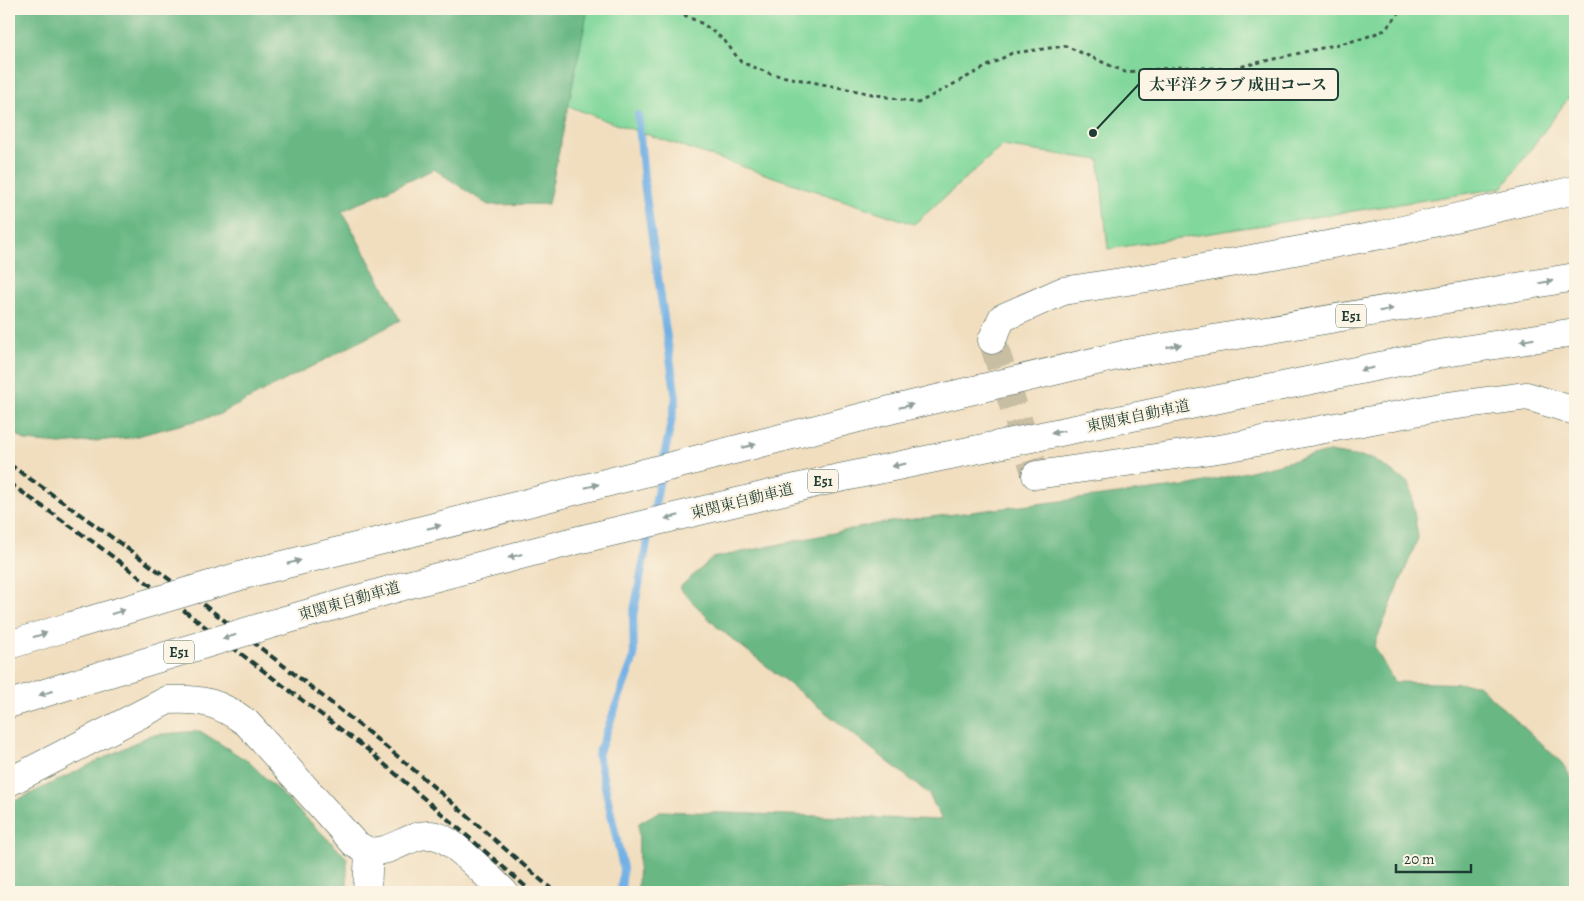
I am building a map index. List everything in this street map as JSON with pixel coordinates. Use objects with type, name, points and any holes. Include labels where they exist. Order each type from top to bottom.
[{"type":"main road","points":[[992,340],[1002,318],[1063,291],[1160,276],[1381,235],[1575,190]]},
{"type":"main road","name":"E51","points":[[9,645],[247,574],[890,410],[1126,354],[1575,277]]},
{"type":"main road","name":"東関東自動車道","points":[[9,704],[407,585],[570,542],[825,480],[1433,355],[1575,332]]},
{"type":"main road","points":[[1036,475],[1226,448],[1441,407],[1527,396],[1575,411]]},
{"type":"main road","points":[[9,782],[168,700],[190,699],[207,701],[228,709],[247,723],[333,822],[355,844],[369,851],[386,849],[421,835],[437,836],[450,843],[504,892]]},
{"type":"main road","points":[[367,892],[369,851]]},
{"type":"path","points":[[679,9],[682,14],[703,24],[724,40],[740,62],[771,74],[918,103],[1012,53],[1066,46],[1125,72],[1183,67],[1230,69],[1369,36],[1385,30],[1402,9]]},
{"type":"green space","points":[[9,9],[588,9],[548,204],[488,205],[434,169],[342,211],[401,320],[218,415],[129,438],[60,444],[26,441],[9,429]]},
{"type":"green space","points":[[318,9],[1575,9],[1575,89],[1502,188],[1108,249],[1099,160],[1002,146],[914,224],[607,121]]},
{"type":"green space","points":[[1329,452],[1373,459],[1410,484],[1418,538],[1374,646],[1394,682],[1477,684],[1562,763],[1575,784],[1575,892],[638,892],[639,823],[660,811],[942,820],[929,794],[716,626],[679,588],[713,558],[882,523],[1192,485]]},
{"type":"green space","points":[[200,731],[249,762],[347,858],[347,892],[9,892],[9,804],[151,735]]},
{"type":"waterway","points":[[638,115],[645,190],[676,398],[663,462]]},
{"type":"waterway","points":[[653,516],[661,473]]},
{"type":"waterway","points":[[621,892],[623,868],[598,755],[634,657],[633,616],[650,527]]},
{"type":"tunnel","points":[[992,340],[1036,475]]},
{"type":"railway","points":[[9,464],[102,530],[285,666],[420,775],[555,892]]},
{"type":"railway","points":[[9,483],[96,544],[368,750],[532,892]]},
{"type":"place","name":"太平洋クラブ 成田コース","points":[[1093,133]]}]
